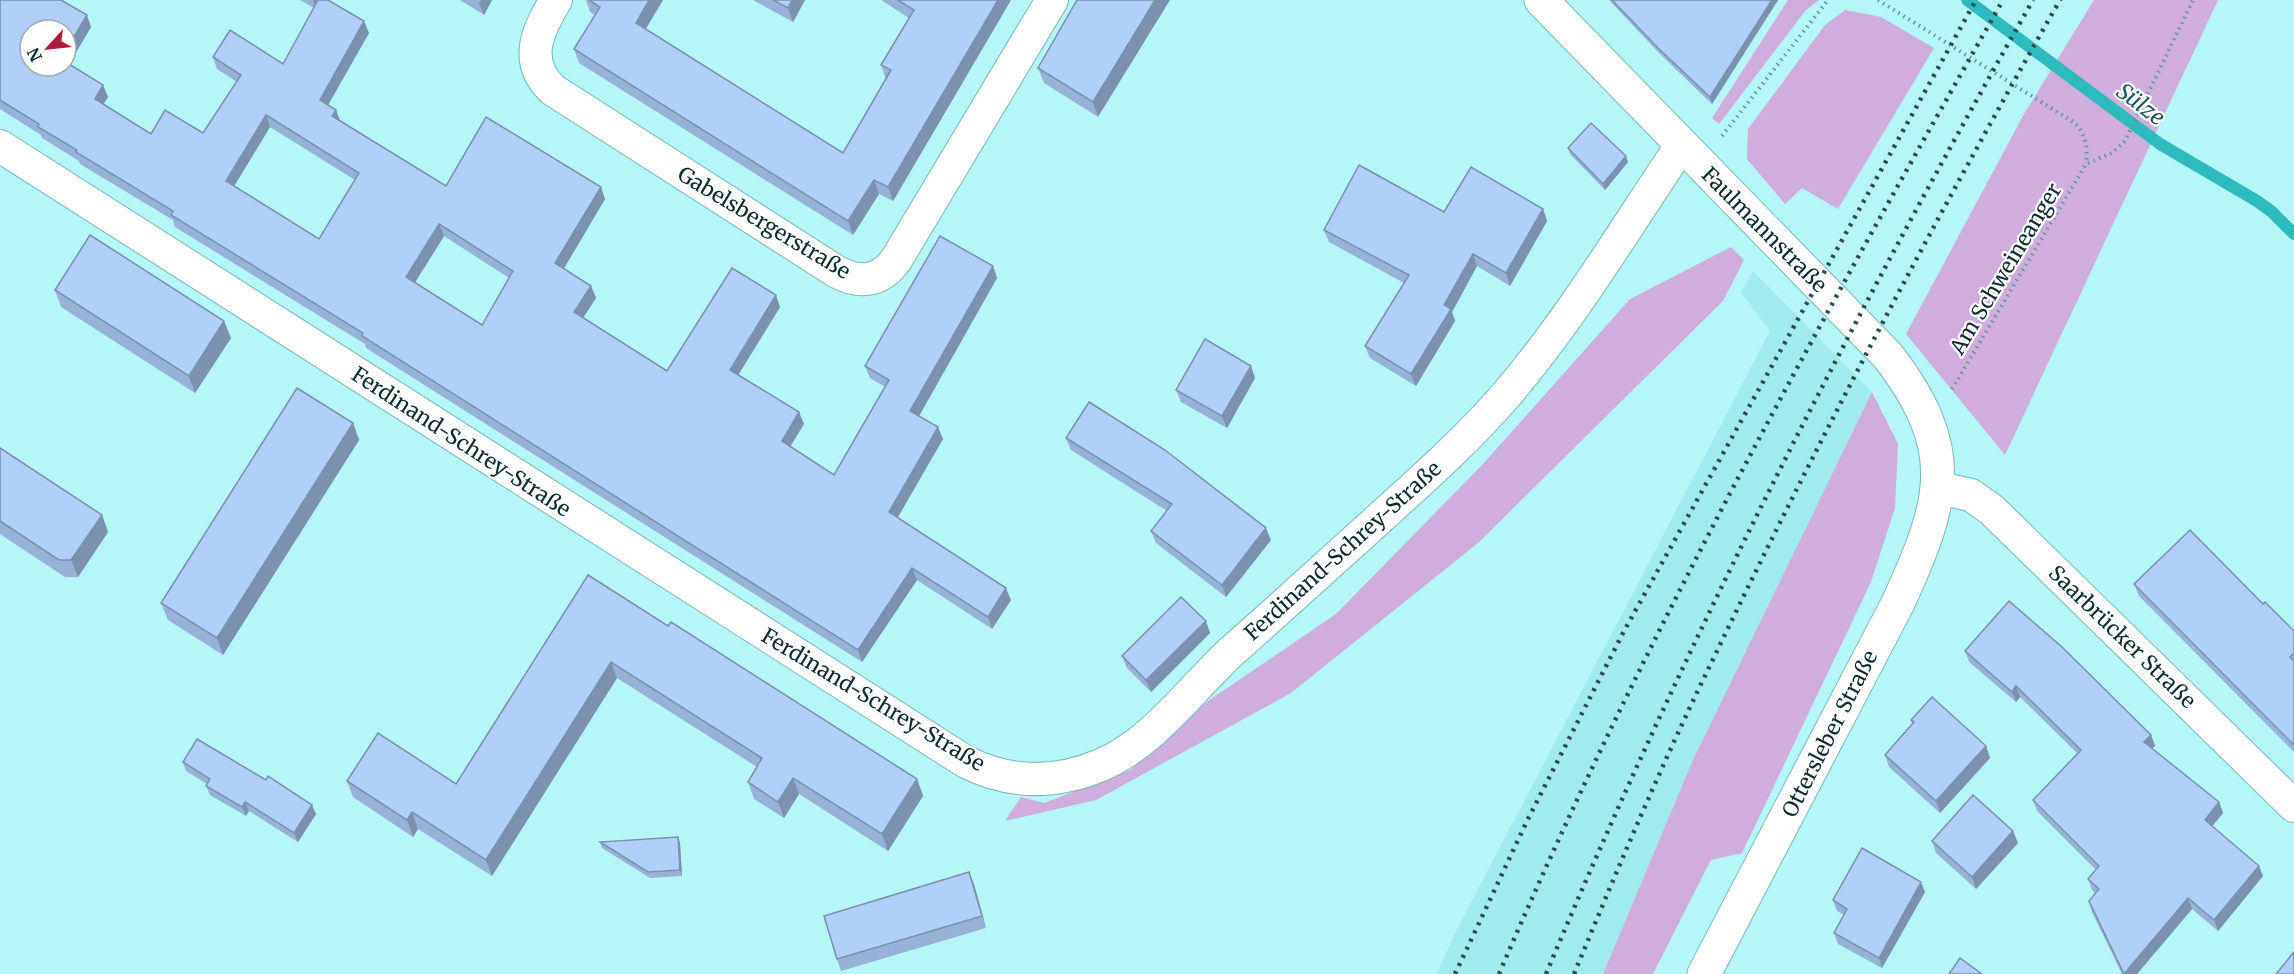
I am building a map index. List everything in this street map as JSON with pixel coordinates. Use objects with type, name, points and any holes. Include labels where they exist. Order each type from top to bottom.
[{"type":"main road","name":"Faulmannstraße","points":[[1540,0],[1888,356],[1912,390],[1929,428],[1937,457],[1938,488]]},
{"type":"main road","name":"Ottersleber Straße","points":[[1704,974],[1898,603],[1923,544],[1932,518],[1938,488]]},
{"type":"street","name":"Gabelsbergerstraße","points":[[556,0],[539,31],[535,47],[540,71],[553,90],[837,272],[859,280],[880,274],[896,260],[1052,0]]},
{"type":"street","name":"Ferdinand-Schrey-Straße","points":[[0,146],[966,762],[1002,776],[1035,780],[1057,778],[1090,770],[1109,762],[1138,742],[1225,658],[1442,461],[1504,397],[1538,356],[1690,155]]},
{"type":"street","name":"Saarbrücker Straße","points":[[1938,488],[1971,495],[1992,510],[2294,806]]},
{"type":"path","points":[[1690,155],[1828,0]]},
{"type":"path","points":[[1878,0],[2075,123],[2085,138],[2086,164],[2112,153],[2125,141],[2193,0]]},
{"type":"path","name":"Am Schweineanger","points":[[1929,428],[2086,164]]},
{"type":"shaded area","points":[[1788,0],[1819,0],[1806,10],[1719,124],[1712,118]]},
{"type":"shaded area","points":[[2094,0],[2218,0],[2005,455],[1906,334],[2024,114]]},
{"type":"shaded area","points":[[1845,10],[1881,17],[1934,48],[1838,209],[1802,188],[1785,204],[1747,159],[1748,129],[1825,25]]},
{"type":"shaded area","points":[[1731,247],[1744,260],[1723,301],[1478,543],[1291,693],[1096,800],[1005,821],[1021,797],[1044,803],[1131,770],[1189,714],[1336,614],[1483,464],[1630,299]]},
{"type":"shaded area","points":[[1753,271],[1872,392],[1692,762],[1603,974],[1437,974],[1453,937],[1770,331],[1741,292]]},
{"type":"shaded area","points":[[1872,392],[1898,444],[1895,508],[1871,582],[1742,853],[1711,860],[1653,974],[1603,974],[1692,762]]},
{"type":"building","points":[[0,0],[61,0],[87,15],[78,30],[78,18],[18,18],[18,78],[78,78],[78,69],[103,85],[95,99],[151,134],[165,110],[203,133],[241,75],[213,57],[230,30],[283,64],[318,0],[328,0],[364,21],[320,100],[336,110],[332,116],[446,186],[486,117],[601,187],[555,263],[591,286],[574,312],[667,371],[732,268],[776,295],[730,370],[799,412],[782,441],[834,475],[889,380],[865,366],[940,236],[993,266],[910,411],[938,427],[889,512],[1006,588],[988,617],[912,568],[858,650],[362,336],[363,333],[171,215],[173,211],[76,152],[77,150],[38,127],[39,124],[0,100]],"holes":[[[266,115],[359,173],[319,239],[226,181]],[[439,224],[513,271],[482,325],[406,277]]]},
{"type":"building","points":[[589,0],[649,0],[636,23],[843,153],[891,70],[881,65],[914,10],[898,0],[998,0],[888,187],[874,180],[848,221],[574,49],[600,7]]},
{"type":"building","points":[[773,0],[792,0],[788,8]]},
{"type":"building","points":[[1077,0],[1155,0],[1093,102],[1038,68]]},
{"type":"building","points":[[1612,0],[1772,0],[1710,97]]},
{"type":"building","points":[[1591,123],[1626,156],[1603,184],[1568,148]]},
{"type":"building","points":[[1359,165],[1444,212],[1471,167],[1543,209],[1506,273],[1473,254],[1444,305],[1451,309],[1411,374],[1365,346],[1409,275],[1324,230]]},
{"type":"building","points":[[90,235],[224,321],[189,376],[55,290]]},
{"type":"building","points":[[1205,339],[1251,366],[1222,416],[1176,390]]},
{"type":"building","points":[[297,388],[353,423],[217,638],[161,603]]},
{"type":"building","points":[[1089,402],[1165,450],[1266,528],[1222,585],[1151,531],[1172,504],[1066,438]]},
{"type":"building","points":[[0,448],[102,515],[71,560],[59,560],[0,521]]},
{"type":"building","points":[[2190,530],[2263,604],[2265,602],[2294,631],[2294,653],[2290,657],[2294,661],[2294,745],[2134,584]]},
{"type":"building","points":[[588,575],[668,626],[671,622],[917,779],[882,834],[793,778],[778,802],[748,782],[762,758],[611,662],[486,860],[412,812],[407,820],[347,781],[378,733],[456,784]]},
{"type":"building","points":[[1181,597],[1206,621],[1146,680],[1122,656]]},
{"type":"building","points":[[2009,601],[2062,647],[2151,735],[2144,742],[2219,802],[2205,820],[2259,866],[2214,920],[2188,898],[2124,974],[2089,901],[2099,889],[2088,879],[2099,866],[2033,800],[2081,750],[2016,686],[2012,692],[1965,651]]},
{"type":"building","points":[[1932,697],[1986,746],[1936,801],[1885,755],[1914,722],[1911,720]]},
{"type":"building","points":[[197,739],[266,780],[268,776],[312,805],[294,833],[245,802],[242,807],[206,786],[210,779],[183,762]]},
{"type":"building","points":[[1973,795],[2013,831],[1972,877],[1932,841]]},
{"type":"building","points":[[678,837],[680,870],[648,872],[600,842]]},
{"type":"building","points":[[1862,848],[1921,882],[1879,958],[1834,933],[1847,909],[1833,900]]},
{"type":"building","points":[[969,872],[982,916],[837,959],[824,916]]},
{"type":"building","points":[[2294,952],[2294,974],[2276,974]]},
{"type":"building","points":[[1960,958],[1982,974],[1949,974]]},
{"type":"waterway","name":"Sülze","points":[[1967,0],[2160,144],[2271,211],[2294,234]]},
{"type":"railway","points":[[1455,974],[1527,821],[1624,631],[1976,0]]},
{"type":"railway","points":[[1499,974],[1613,724],[1737,480],[1868,239],[2003,0]]},
{"type":"railway","points":[[1546,974],[1656,724],[1775,480],[1901,238],[2033,0]]},
{"type":"railway","points":[[1574,974],[1670,751],[1788,506],[1966,167],[2060,0]]}]
